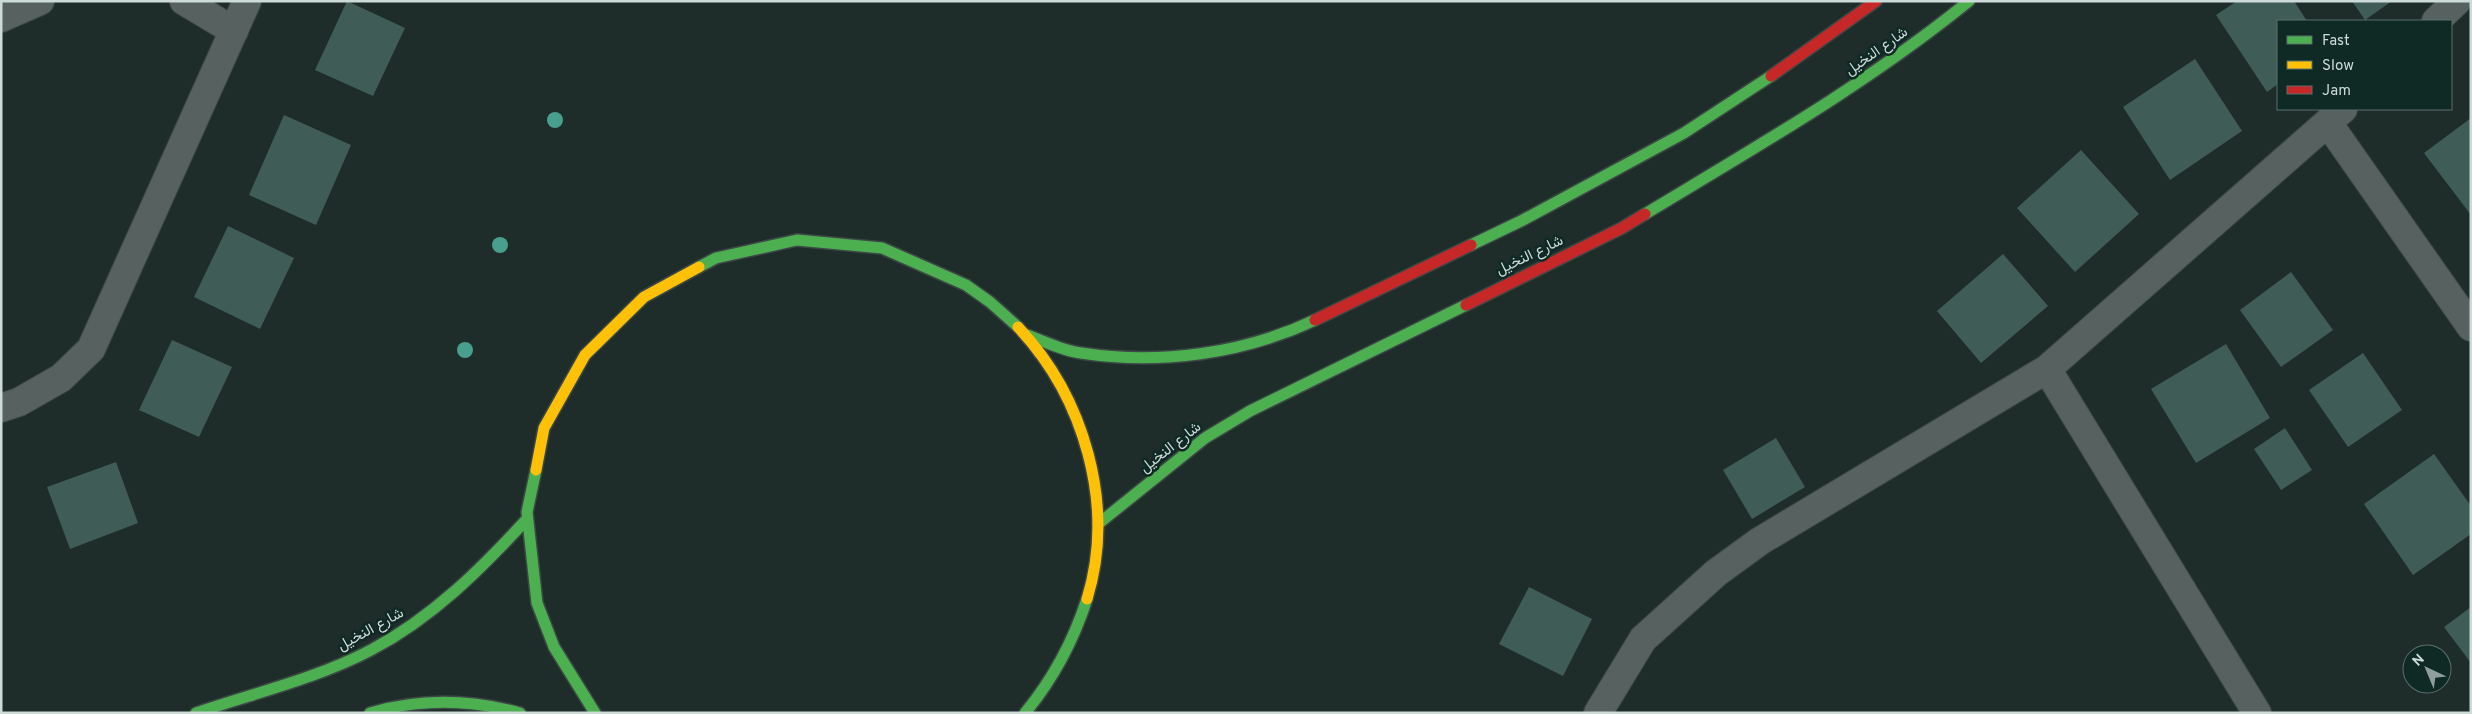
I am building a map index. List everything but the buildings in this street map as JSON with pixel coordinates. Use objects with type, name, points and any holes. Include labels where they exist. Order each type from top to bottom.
[{"type":"main road","points":[[1027,335],[1079,353],[1134,358],[1190,356],[1236,347],[1298,328],[1522,221],[1684,133],[1788,65],[1876,1]]},
{"type":"main road","name":"شارع النخيل","points":[[1098,524],[1205,438],[1242,416],[1622,228],[1831,102],[1916,44],[1969,1]]},
{"type":"main road","points":[[595,713],[574,683],[552,645],[537,604],[529,562],[527,519],[532,472],[544,426],[564,384],[591,345],[631,305],[677,274],[729,252],[784,241],[840,240],[893,250],[943,270],[988,299],[1027,335],[1058,377],[1080,423],[1093,473],[1098,524],[1094,572],[1082,618],[1062,662],[1035,702],[1025,713]]},
{"type":"main road","name":"شارع النخيل","points":[[196,713],[344,663],[392,637],[438,607],[479,571],[527,519]]},
{"type":"main road","points":[[370,713],[417,702],[455,701],[494,705],[520,713]]},
{"type":"street","points":[[1,18],[40,1]]},
{"type":"street","points":[[184,1],[234,31]]},
{"type":"street","points":[[1,408],[19,402],[61,378],[91,349],[247,1]]},
{"type":"street","points":[[2437,20],[2457,1]]},
{"type":"street","points":[[1598,713],[1643,639],[1716,572],[1760,541],[2047,369],[2335,116],[2471,327]]},
{"type":"street","points":[[2047,369],[2257,713]]},
{"type":"traffic: fast","points":[[1645,214],[1770,139],[1851,87],[1931,31],[1969,1]]},
{"type":"traffic: fast","points":[[1471,245],[1521,221],[1684,133],[1771,76]]},
{"type":"traffic: fast","points":[[699,267],[716,258],[797,240],[882,248],[966,285],[990,302],[1018,327]]},
{"type":"traffic: fast","points":[[1098,524],[1205,438],[1250,411],[1466,305]]},
{"type":"traffic: fast","points":[[1027,335],[1074,352],[1140,358],[1170,357],[1230,349],[1287,332],[1315,320]]},
{"type":"traffic: fast","points":[[536,470],[527,512],[537,603],[554,647],[595,713]]},
{"type":"traffic: fast","points":[[196,713],[285,685],[329,669],[371,650],[415,623],[435,608],[474,574],[527,519]]},
{"type":"traffic: fast","points":[[1025,713],[1062,659],[1087,599]]},
{"type":"traffic: fast","points":[[370,713],[408,705],[445,702],[482,705],[520,713]]},
{"type":"traffic: slow","points":[[536,470],[544,428],[585,355],[644,297],[699,267]]},
{"type":"traffic: slow","points":[[1018,327],[1041,355],[1061,386],[1076,419],[1088,454],[1095,490],[1098,527],[1095,563],[1087,599]]},
{"type":"traffic: jam","points":[[1771,76],[1876,1]]},
{"type":"traffic: jam","points":[[1466,305],[1622,228],[1645,214]]},
{"type":"traffic: jam","points":[[1315,320],[1471,245]]}]
